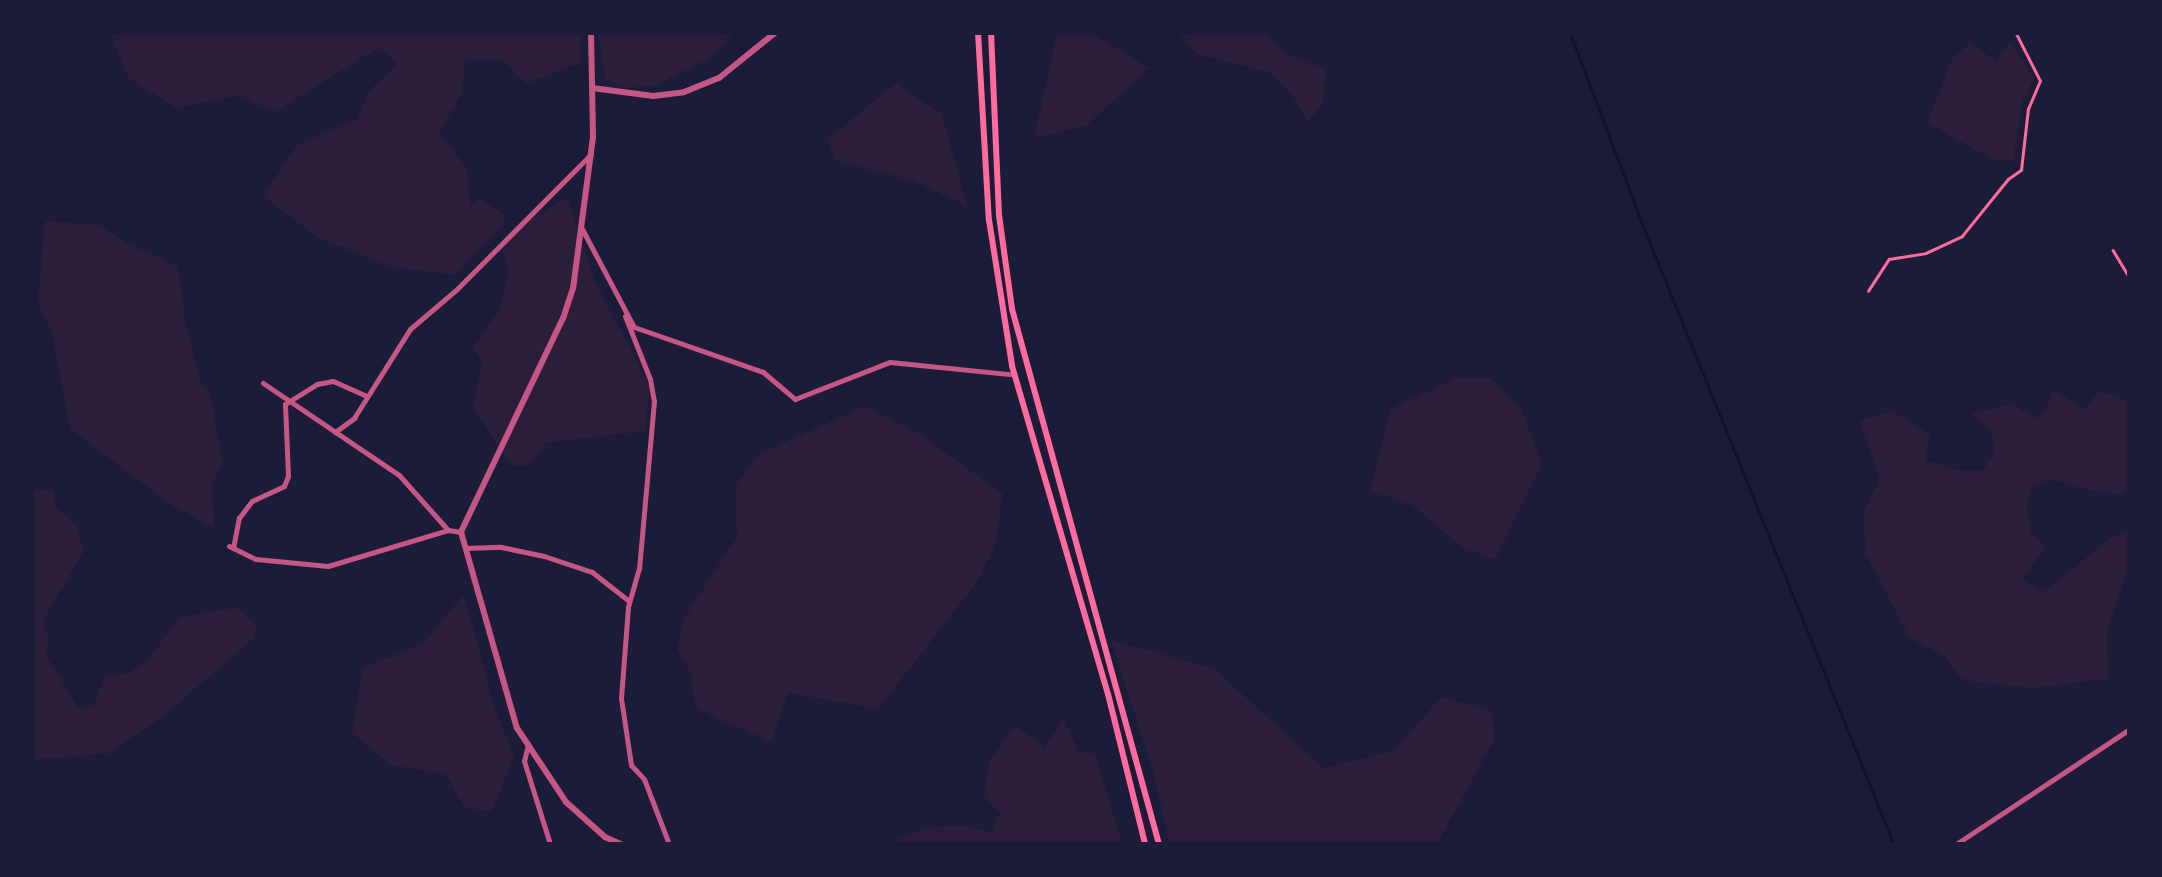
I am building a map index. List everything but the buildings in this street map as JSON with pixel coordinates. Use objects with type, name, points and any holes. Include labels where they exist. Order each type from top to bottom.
[{"type":"main road","points":[[978,32],[989,220],[1012,366],[1092,639],[1146,844]]},
{"type":"main road","points":[[991,32],[998,215],[1012,309],[1159,844]]},
{"type":"street","points":[[591,32],[591,154],[563,318],[461,532],[517,728],[566,802],[606,837],[621,844]]},
{"type":"street","points":[[592,88],[653,96],[684,92],[720,78],[776,32]]},
{"type":"street","points":[[335,432],[354,418],[410,328],[457,289],[591,154]]},
{"type":"street","points":[[581,226],[625,316],[650,379],[654,401],[639,568],[630,602],[621,698],[630,766],[644,779],[669,844]]},
{"type":"street","points":[[625,316],[634,327],[762,372],[795,398],[890,362],[1008,374]]},
{"type":"street","points":[[365,395],[333,381],[317,384],[288,400],[284,408],[288,476],[284,486],[252,501],[239,518],[231,547],[256,559],[328,566],[448,530],[461,532]]},
{"type":"street","points":[[263,383],[399,475],[448,530]]},
{"type":"street","points":[[466,548],[502,548],[544,556],[592,572],[617,587],[630,602]]},
{"type":"street","points":[[1956,844],[2130,730]]},
{"type":"street","points":[[528,744],[524,761],[550,844]]},
{"type":"path","points":[[1868,292],[1889,259],[1926,252],[1962,236],[2008,179],[2021,170],[2023,132],[2040,81],[2015,32]]},
{"type":"path","points":[[2114,250],[2130,278]]},
{"type":"shaded area","points":[[110,33],[581,33],[580,63],[525,84],[503,60],[465,60],[462,93],[439,133],[467,168],[470,206],[481,198],[504,215],[504,224],[455,275],[393,267],[317,237],[263,196],[298,144],[356,120],[369,91],[397,64],[388,54],[378,48],[275,112],[239,96],[176,108],[128,78]]},
{"type":"shaded area","points":[[598,33],[733,34],[711,58],[654,86],[626,88],[605,79]]},
{"type":"shaded area","points":[[1057,33],[1092,33],[1149,68],[1086,126],[1034,138]]},
{"type":"shaded area","points":[[1178,33],[1266,33],[1285,54],[1326,69],[1323,104],[1308,122],[1291,93],[1269,72],[1197,54]]},
{"type":"shaded area","points":[[2010,42],[2034,78],[2022,103],[2013,161],[1994,160],[1927,123],[1952,58],[1970,43],[1996,61]]},
{"type":"shaded area","points":[[896,83],[942,114],[967,206],[911,180],[836,161],[827,140]]},
{"type":"shaded area","points":[[568,197],[595,281],[650,387],[645,431],[545,443],[529,466],[511,466],[473,407],[482,362],[473,347],[499,309],[509,270],[502,249],[521,225]]},
{"type":"shaded area","points":[[45,221],[100,225],[124,242],[178,266],[185,319],[199,378],[211,396],[223,464],[212,484],[214,528],[171,505],[70,429],[52,332],[38,305]]},
{"type":"shaded area","points":[[1458,377],[1490,378],[1522,410],[1542,464],[1495,560],[1462,547],[1413,506],[1370,490],[1390,409]]},
{"type":"shaded area","points":[[2053,390],[2086,409],[2098,391],[2129,401],[2129,490],[2116,494],[2050,479],[2031,487],[2027,510],[2032,535],[2047,546],[2022,579],[2044,592],[2113,536],[2129,531],[2129,566],[2107,633],[2108,679],[2033,688],[1973,682],[1958,676],[1945,656],[1910,639],[1865,553],[1864,511],[1880,479],[1859,421],[1892,411],[1930,435],[1926,460],[1958,470],[1983,470],[1995,452],[1991,429],[1970,414],[2010,404],[2037,418],[2046,409]]},
{"type":"shaded area","points":[[865,406],[914,430],[1003,494],[995,546],[977,582],[878,709],[788,693],[771,742],[695,708],[691,674],[677,650],[683,620],[737,537],[735,485],[759,454]]},
{"type":"shaded area","points":[[33,490],[53,490],[56,507],[76,525],[84,551],[42,622],[49,639],[46,655],[79,709],[94,704],[105,676],[126,674],[147,662],[179,617],[238,607],[258,628],[252,640],[160,719],[110,753],[33,760]]},
{"type":"shaded area","points":[[464,594],[494,706],[514,756],[492,812],[464,807],[446,774],[391,765],[352,733],[363,667],[423,644]]},
{"type":"shaded area","points":[[1111,640],[1215,669],[1323,768],[1394,751],[1441,697],[1492,711],[1494,740],[1437,844],[1170,844],[1152,768]]},
{"type":"shaded area","points":[[1063,718],[1079,752],[1095,753],[1122,844],[887,844],[930,827],[969,826],[991,833],[1000,813],[984,798],[989,761],[1015,726],[1045,747]]},
{"type":"waterway","points":[[1570,32],[1639,215],[1894,844]]}]
